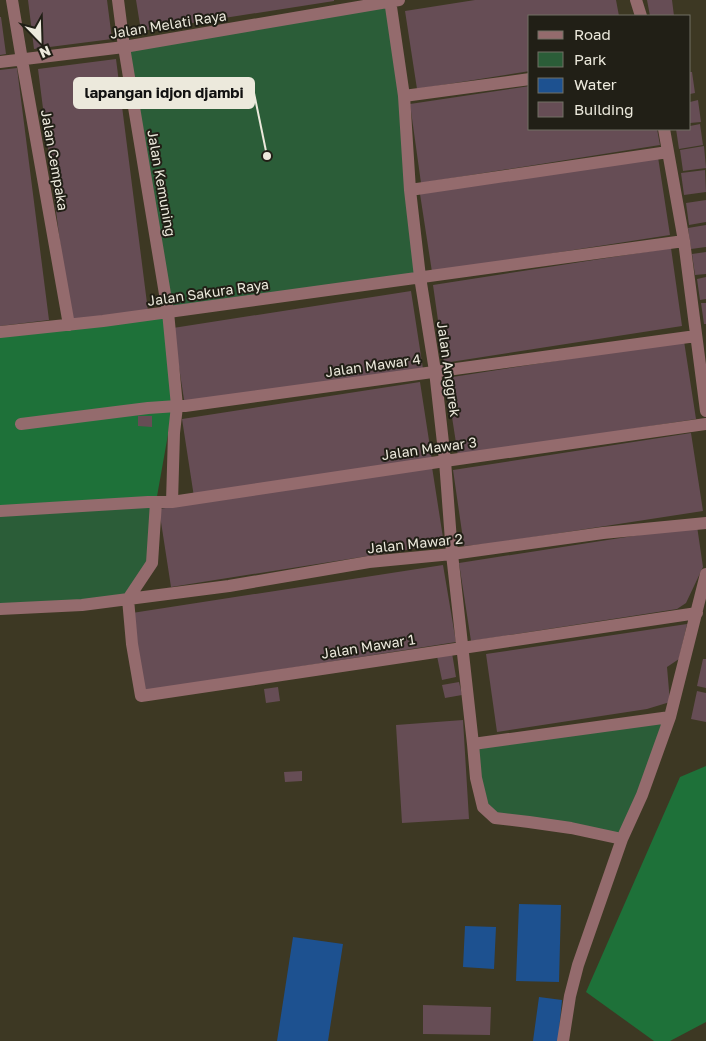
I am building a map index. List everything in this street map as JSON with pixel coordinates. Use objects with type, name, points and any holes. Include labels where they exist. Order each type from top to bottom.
[{"type":"street","name":"Jalan Cempaka","points":[[12,0],[69,325]]},
{"type":"street","name":"Jalan Kemuning","points":[[118,0],[124,47],[168,312]]},
{"type":"street","name":"Jalan Melati Raya","points":[[0,62],[124,47],[393,0]]},
{"type":"street","name":"Jalan Anggrek","points":[[393,0],[404,96],[410,190],[420,277],[435,371],[476,778],[483,807],[495,818],[572,828],[622,839]]},
{"type":"street","points":[[636,0],[641,15]]},
{"type":"street","points":[[404,96],[528,79]]},
{"type":"street","points":[[664,130],[684,241],[706,411]]},
{"type":"street","points":[[410,190],[668,152]]},
{"type":"street","name":"Jalan Sakura Raya","points":[[0,332],[103,322],[684,241]]},
{"type":"street","points":[[168,312],[177,406],[174,433],[172,502]]},
{"type":"street","name":"Jalan Mawar 4","points":[[20,424],[138,409],[191,406],[696,336]]},
{"type":"street","name":"Jalan Mawar 3","points":[[0,512],[172,502],[706,424]]},
{"type":"street","points":[[128,599],[152,563],[156,502]]},
{"type":"street","name":"Jalan Mawar 2","points":[[0,609],[82,605],[229,586],[369,562],[452,554],[603,533],[706,523]]},
{"type":"street","points":[[563,1041],[570,996],[578,965],[622,839],[642,795],[670,717],[706,574]]},
{"type":"street","name":"Jalan Mawar 1","points":[[128,599],[132,644],[141,696],[696,613]]},
{"type":"street","points":[[473,744],[670,717]]},
{"type":"green space","points":[[390,1],[420,277],[168,312],[124,47]]},
{"type":"green space","points":[[168,312],[172,412],[156,502],[0,511],[0,332]]},
{"type":"green space","points":[[156,502],[152,563],[128,599],[0,609],[0,511]]},
{"type":"green space","points":[[670,717],[622,839],[495,818],[483,807],[473,744]]},
{"type":"green space","points":[[706,766],[706,1022],[670,1041],[654,1041],[586,992],[680,777]]},
{"type":"water","points":[[519,904],[561,905],[559,982],[516,981]]},
{"type":"water","points":[[465,926],[496,927],[494,969],[463,967]]},
{"type":"water","points":[[293,937],[343,944],[328,1041],[277,1041]]},
{"type":"water","points":[[539,997],[562,1000],[558,1041],[533,1041]]},
{"type":"building","points":[[28,0],[107,0],[112,39],[34,49]]},
{"type":"building","points":[[136,0],[334,0],[334,1],[141,31]]},
{"type":"building","points":[[475,0],[616,0],[619,15],[528,15],[528,71],[417,89],[405,11]]},
{"type":"building","points":[[647,0],[672,0],[674,15],[650,15]]},
{"type":"building","points":[[0,17],[6,54],[0,55]]},
{"type":"building","points":[[116,59],[148,311],[70,321],[38,69]]},
{"type":"building","points":[[17,68],[49,320],[0,326],[0,70]]},
{"type":"building","points":[[691,72],[692,72],[695,93],[691,94]]},
{"type":"building","points":[[528,86],[528,130],[657,130],[660,145],[421,183],[410,104]]},
{"type":"building","points":[[698,100],[701,122],[691,123],[691,102]]},
{"type":"building","points":[[700,124],[703,145],[679,149],[676,130],[691,130],[691,126]]},
{"type":"building","points":[[704,146],[706,168],[683,171],[680,150]]},
{"type":"building","points":[[658,157],[670,235],[432,272],[420,194]]},
{"type":"building","points":[[705,170],[706,192],[684,195],[681,173]]},
{"type":"building","points":[[706,200],[706,222],[689,225],[686,203]]},
{"type":"building","points":[[706,225],[706,247],[691,249],[688,228]]},
{"type":"building","points":[[671,248],[682,326],[444,363],[433,285]]},
{"type":"building","points":[[706,252],[706,274],[695,275],[692,254]]},
{"type":"building","points":[[706,277],[706,299],[700,300],[697,279]]},
{"type":"building","points":[[411,291],[423,369],[185,406],[173,328]]},
{"type":"building","points":[[701,303],[706,303],[706,324],[704,324]]},
{"type":"building","points":[[684,341],[696,419],[458,456],[446,378]]},
{"type":"building","points":[[420,382],[432,460],[194,497],[182,419]]},
{"type":"building","points":[[138,416],[152,416],[152,427],[138,426]]},
{"type":"building","points":[[691,433],[703,511],[495,543],[464,546],[453,470]]},
{"type":"building","points":[[432,467],[444,544],[171,587],[159,509]]},
{"type":"building","points":[[697,526],[703,567],[686,603],[677,609],[471,641],[459,563]]},
{"type":"building","points":[[443,565],[456,642],[144,691],[132,613]]},
{"type":"building","points":[[687,624],[679,659],[667,667],[670,702],[647,709],[497,732],[486,654]]},
{"type":"building","points":[[452,653],[456,677],[442,680],[437,656]]},
{"type":"building","points":[[703,659],[706,659],[706,688],[697,686]]},
{"type":"building","points":[[459,682],[462,695],[445,698],[442,685]]},
{"type":"building","points":[[278,687],[280,701],[266,703],[264,689]]},
{"type":"building","points":[[697,691],[706,693],[706,722],[691,719]]},
{"type":"building","points":[[463,720],[469,819],[402,823],[396,725]]},
{"type":"building","points":[[302,771],[302,781],[285,782],[284,772]]},
{"type":"building","points":[[423,1005],[491,1007],[490,1035],[423,1034]]},
{"type":"place","name":"lapangan idjon djambi","points":[[267,156]]}]
